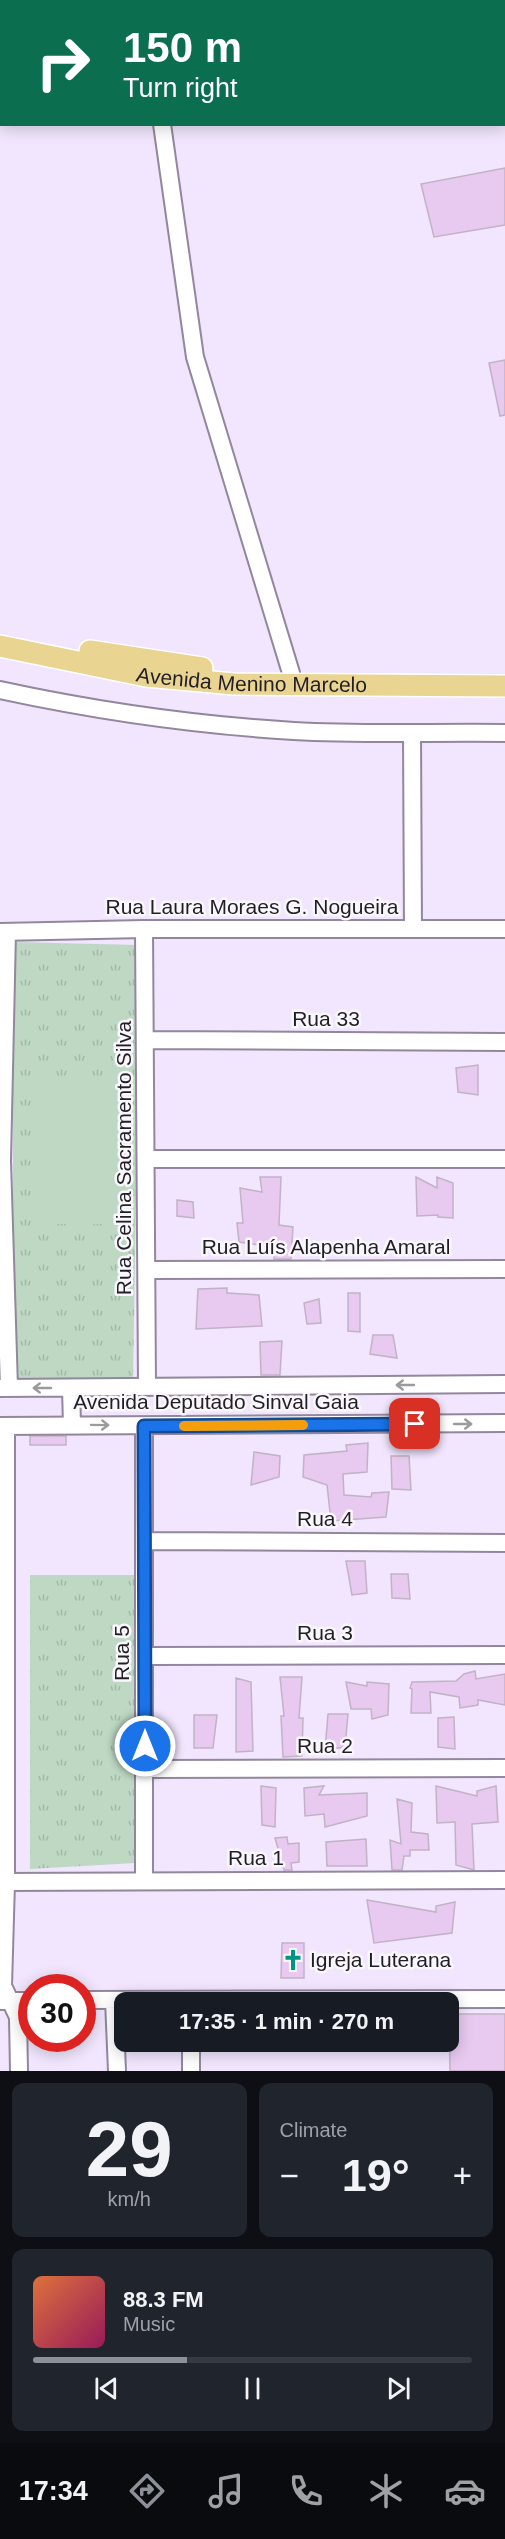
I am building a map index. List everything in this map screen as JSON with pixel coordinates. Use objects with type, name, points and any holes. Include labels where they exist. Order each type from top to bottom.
[{"type":"main road","name":"Avenida Menino Marcelo","points":[[0,633],[80,649],[205,668],[291,673],[505,674]]},
{"type":"main road","name":"Avenida Menino Marcelo","points":[[0,646],[146,676],[234,684],[505,686]]},
{"type":"street","points":[[162,126],[195,357],[291,673]]},
{"type":"street","points":[[0,690],[63,704],[218,725],[296,731],[505,733]]},
{"type":"street","points":[[412,733],[413,929]]},
{"type":"street","name":"Rua Laura Moraes G. Nogueira","points":[[4,933],[144,929],[505,929]]},
{"type":"street","name":"Rua Celina Sacramento Silva","points":[[144,929],[148,1159],[147,1387]]},
{"type":"street","points":[[4,933],[1,1161],[4,1388]]},
{"type":"street","name":"Rua 33","points":[[146,1040],[505,1042]]},
{"type":"street","points":[[148,1159],[505,1159]]},
{"type":"street","name":"Rua Luís Alapenha Amaral","points":[[148,1270],[505,1269]]},
{"type":"street","name":"Avenida Deputado Sinval Gaia","points":[[4,1388],[505,1384]]},
{"type":"street","points":[[71,1388],[72,1425]]},
{"type":"street","name":"Avenida Deputado Sinval Gaia","points":[[3,1426],[505,1424]]},
{"type":"street","points":[[3,1426],[3,1986],[5,2001],[18,2017],[19,2071]]},
{"type":"street","name":"Rua 5","points":[[144,1426],[144,1880]]},
{"type":"street","name":"Rua 4","points":[[144,1540],[505,1543]]},
{"type":"street","name":"Rua 3","points":[[145,1656],[505,1655]]},
{"type":"street","name":"Rua 2","points":[[145,1769],[505,1768]]},
{"type":"street","name":"Rua 1","points":[[3,1882],[505,1880]]},
{"type":"street","points":[[459,1999],[505,1999]]},
{"type":"street","points":[[96,2000],[114,2000]]},
{"type":"street","points":[[116,2052],[117,2071]]},
{"type":"street","points":[[191,2052],[191,2071]]},
{"type":"green space","points":[[13,942],[140,945],[133,1382],[13,1380]]},
{"type":"green space","points":[[32,1080],[125,1080],[126,1224],[32,1224]]},
{"type":"green space","points":[[30,1575],[137,1575],[135,1863],[30,1869]]},
{"type":"building","points":[[505,168],[505,225],[434,237],[421,184]]},
{"type":"building","points":[[505,360],[505,415],[500,416],[489,363]]},
{"type":"building","points":[[478,1065],[478,1095],[458,1092],[456,1068]]},
{"type":"building","points":[[260,1177],[281,1177],[279,1225],[293,1227],[291,1259],[274,1259],[274,1247],[239,1242],[237,1223],[243,1223],[240,1188],[262,1192]]},
{"type":"building","points":[[416,1177],[437,1188],[437,1177],[453,1183],[453,1218],[438,1217],[438,1215],[417,1216]]},
{"type":"building","points":[[177,1200],[193,1202],[194,1218],[177,1216]]},
{"type":"building","points":[[227,1288],[227,1293],[259,1295],[262,1326],[196,1329],[198,1289]]},
{"type":"building","points":[[348,1293],[360,1293],[360,1332],[348,1331]]},
{"type":"building","points":[[319,1299],[321,1323],[307,1324],[304,1303]]},
{"type":"building","points":[[373,1335],[393,1335],[397,1358],[370,1354]]},
{"type":"building","points":[[282,1341],[280,1375],[261,1375],[260,1342]]},
{"type":"building","points":[[30,1436],[66,1436],[66,1445],[30,1445]]},
{"type":"building","points":[[368,1443],[367,1472],[343,1474],[344,1495],[371,1497],[372,1493],[389,1492],[386,1517],[331,1521],[327,1485],[303,1477],[304,1455],[347,1451],[346,1445]]},
{"type":"building","points":[[254,1452],[280,1456],[279,1477],[251,1485]]},
{"type":"building","points":[[391,1456],[409,1456],[411,1490],[392,1489]]},
{"type":"building","points":[[346,1561],[365,1561],[367,1593],[352,1595]]},
{"type":"building","points":[[391,1574],[408,1574],[410,1599],[392,1598]]},
{"type":"building","points":[[475,1671],[476,1679],[505,1674],[505,1705],[478,1700],[478,1705],[460,1708],[459,1697],[430,1692],[431,1713],[411,1713],[412,1689],[410,1688],[412,1682],[456,1681],[464,1674]]},
{"type":"building","points":[[280,1677],[302,1677],[299,1718],[303,1718],[302,1756],[283,1757],[281,1716],[284,1716]]},
{"type":"building","points":[[236,1678],[251,1682],[253,1751],[236,1752]]},
{"type":"building","points":[[346,1682],[367,1686],[367,1682],[389,1684],[388,1715],[372,1719],[371,1709],[351,1709]]},
{"type":"building","points":[[328,1714],[348,1714],[345,1747],[325,1750]]},
{"type":"building","points":[[194,1715],[217,1715],[213,1748],[194,1748]]},
{"type":"building","points":[[454,1717],[455,1749],[438,1747],[438,1718]]},
{"type":"building","points":[[261,1786],[276,1788],[275,1827],[262,1825]]},
{"type":"building","points":[[324,1786],[319,1795],[367,1793],[367,1816],[325,1827],[324,1814],[305,1816],[304,1788]]},
{"type":"building","points":[[436,1786],[477,1796],[477,1791],[496,1786],[498,1822],[472,1824],[474,1870],[456,1865],[455,1822],[437,1823]]},
{"type":"building","points":[[397,1799],[412,1803],[411,1832],[428,1834],[429,1850],[410,1850],[410,1856],[404,1856],[402,1870],[392,1870],[390,1840],[401,1844]]},
{"type":"building","points":[[287,1837],[288,1844],[299,1843],[299,1862],[291,1863],[292,1870],[284,1870],[275,1838]]},
{"type":"building","points":[[366,1839],[367,1866],[327,1866],[326,1842]]},
{"type":"building","points":[[367,1900],[436,1912],[436,1906],[455,1902],[452,1933],[374,1943]]},
{"type":"building","name":"Igreja Luterana","points":[[282,1943],[304,1943],[304,1978],[281,1978]]},
{"type":"building","points":[[459,2014],[505,2014],[505,2071],[450,2071],[450,2052],[459,2052]]},
{"type":"slow traffic","points":[[184,1426],[303,1425]]},
{"type":"place","name":"Igreja Luterana","points":[[293,1960]]},
{"type":"route","points":[[145,1746],[144,1426],[415,1424]]}]
